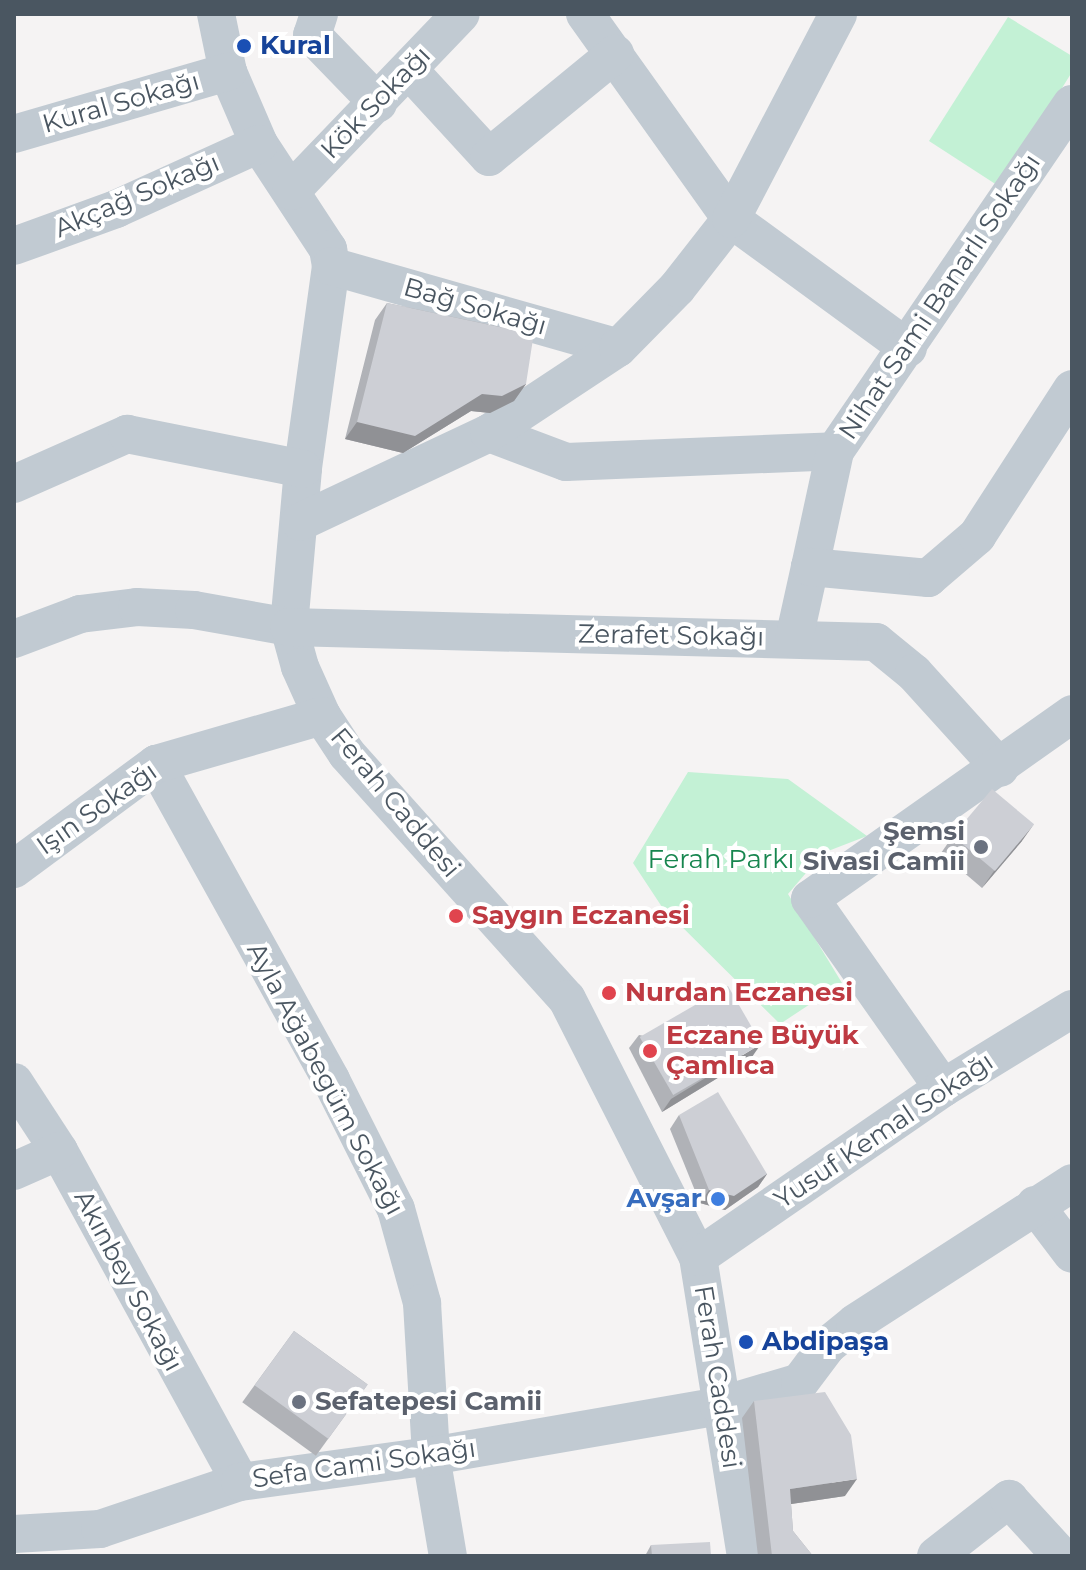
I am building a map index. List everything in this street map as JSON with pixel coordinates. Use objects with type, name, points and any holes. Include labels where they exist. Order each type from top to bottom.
[{"type":"street","points":[[216,14],[228,72],[259,144],[328,249],[331,266]]},
{"type":"street","points":[[319,14],[312,35],[378,103]]},
{"type":"street","name":"Kök Sokağı","points":[[291,191],[461,14]]},
{"type":"street","points":[[585,14],[731,219],[815,286],[908,348]]},
{"type":"street","points":[[300,522],[489,433],[618,348],[677,288],[731,219],[838,14]]},
{"type":"street","points":[[409,70],[489,157],[615,54]]},
{"type":"street","name":"Kural Sokağı","points":[[14,134],[228,72]]},
{"type":"street","name":"Nihat Sami Banarlı Sokağı","points":[[794,639],[835,451],[1072,104]]},
{"type":"street","name":"Akçağ Sokağı","points":[[14,246],[116,209],[259,144]]},
{"type":"street","name":"Bağ Sokağı","points":[[331,266],[618,348]]},
{"type":"street","name":"Ferah Caddesi","points":[[331,266],[303,469],[289,627],[322,716],[347,754],[567,999],[698,1257],[719,1406],[746,1556]]},
{"type":"street","points":[[810,567],[928,578],[977,536],[1072,389]]},
{"type":"street","name":"Nihat Sami Banarlı Sokağı","points":[[489,433],[566,462],[835,451]]},
{"type":"street","points":[[14,484],[127,434],[303,469]]},
{"type":"street","name":"Zerafet Sokağı","points":[[14,639],[80,614],[137,607],[194,610],[289,627],[876,642],[914,673],[1000,768]]},
{"type":"street","points":[[943,1088],[810,899],[1000,768],[1072,714]]},
{"type":"street","name":"Işın Sokağı","points":[[14,869],[156,764],[322,716]]},
{"type":"street","name":"Ayla Ağabegüm Sokağı","points":[[156,764],[331,1080],[396,1209],[422,1303],[431,1456],[448,1556]]},
{"type":"street","name":"Yusuf Kemal Sokağı","points":[[698,1257],[943,1088],[1072,1009]]},
{"type":"street","name":"Akınbey Sokağı","points":[[14,1082],[59,1151],[240,1482]]},
{"type":"street","points":[[14,1171],[59,1151]]},
{"type":"street","points":[[1072,1183],[1035,1205],[1072,1254]]},
{"type":"street","name":"Sefa Cami Sokağı","points":[[14,1534],[105,1542],[240,1482],[431,1456],[719,1406],[800,1382],[827,1346],[855,1323],[1035,1205]]},
{"type":"street","points":[[936,1556],[1009,1499],[1061,1556]]},
{"type":"green space","points":[[1008,17],[1072,56],[1072,72],[1000,187],[929,141]]},
{"type":"green space","name":"Ferah Parkı","points":[[688,772],[788,779],[867,836],[823,853],[788,894],[842,983],[780,1024],[662,907],[633,863]]},
{"type":"building","points":[[387,303],[514,330],[515,322],[535,326],[526,384],[502,396],[482,394],[415,436],[357,422]]},
{"type":"building","name":"Şemsi Sivasi Camii","points":[[992,789],[1034,824],[995,871],[953,836]]},
{"type":"building","points":[[728,986],[762,1044],[673,1095],[640,1037]]},
{"type":"building","points":[[718,1092],[767,1174],[734,1196],[709,1190],[679,1115]]},
{"type":"building","name":"Sefatepesi Camii","points":[[294,1331],[368,1384],[328,1439],[255,1385]]},
{"type":"building","points":[[825,1392],[851,1435],[857,1479],[790,1489],[793,1531],[813,1556],[772,1556],[754,1401]]},
{"type":"building","points":[[710,1542],[711,1556],[652,1556],[651,1545]]},
{"type":"place","name":"Kural","points":[[244,46]]},
{"type":"place","name":"Şemsi Sivasi Camii","points":[[981,847]]},
{"type":"place","name":"Saygın Eczanesi","points":[[456,916]]},
{"type":"place","name":"Nurdan Eczanesi","points":[[609,993]]},
{"type":"place","name":"Eczane Büyük Çamlıca","points":[[650,1051]]},
{"type":"place","name":"Avşar","points":[[718,1199]]},
{"type":"place","name":"Abdipaşa","points":[[746,1342]]},
{"type":"place","name":"Sefatepesi Camii","points":[[299,1402]]}]
